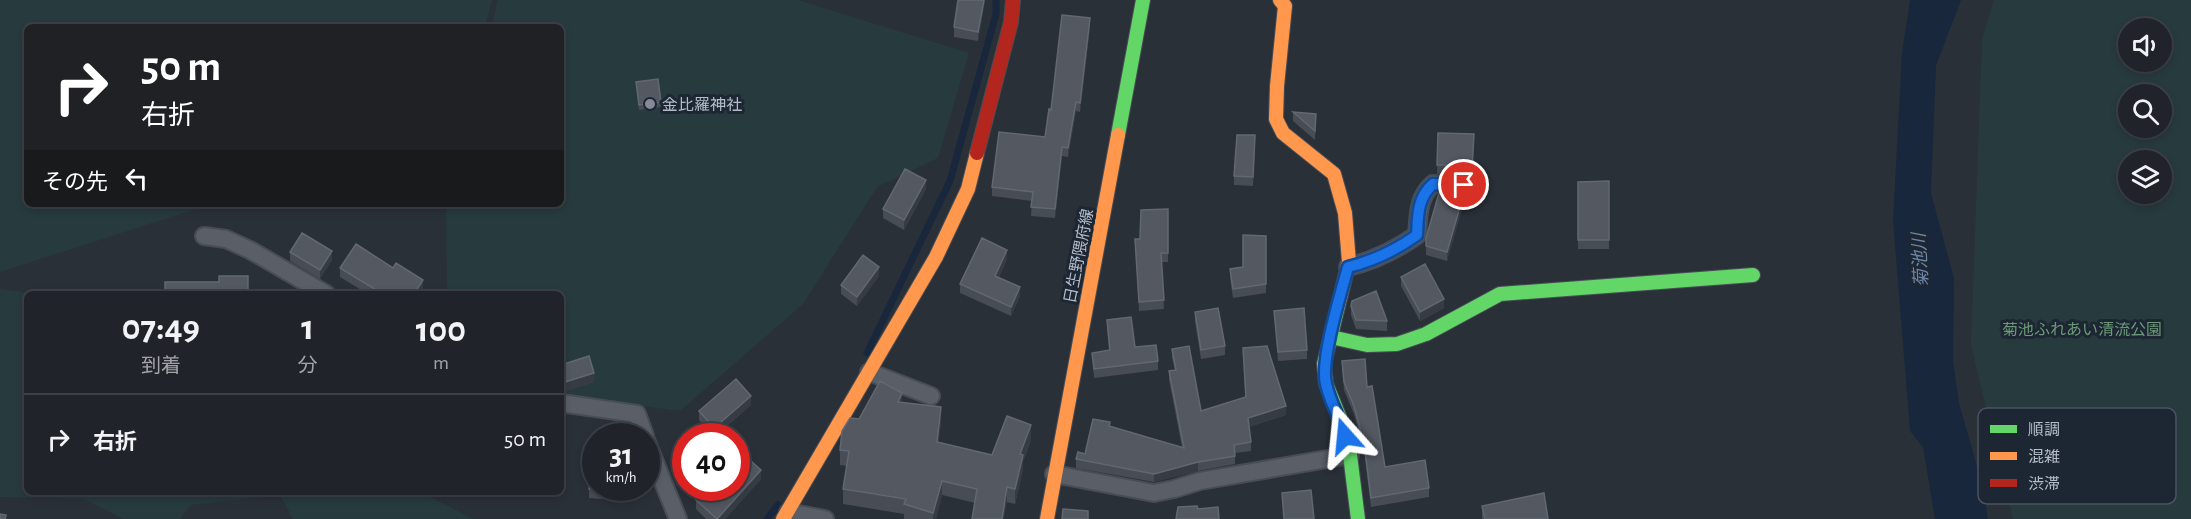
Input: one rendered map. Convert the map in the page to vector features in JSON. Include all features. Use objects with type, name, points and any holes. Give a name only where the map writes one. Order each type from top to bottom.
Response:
[{"type":"street","points":[[825,519],[786,516],[936,257],[968,189],[1011,22],[1013,0]]},
{"type":"street","name":"日生野隈府線","points":[[1047,519],[1143,0]]},
{"type":"street","points":[[1280,0],[1285,6],[1276,86],[1276,119],[1283,132],[1334,174],[1345,213],[1348,267],[1324,364],[1326,384],[1340,417],[1350,455],[1358,519]]},
{"type":"street","points":[[1348,267],[1362,264],[1398,248],[1417,235],[1419,204],[1426,190],[1433,184],[1464,185]]},
{"type":"street","points":[[204,236],[226,239],[250,250],[321,291]]},
{"type":"street","points":[[1331,337],[1351,343],[1390,346],[1403,344],[1456,318],[1488,298],[1500,294],[1753,275]]},
{"type":"street","points":[[869,372],[931,396]]},
{"type":"street","points":[[564,403],[638,414],[641,423]]},
{"type":"street","points":[[1054,474],[1154,493],[1200,481],[1350,455]]},
{"type":"street","points":[[660,473],[678,519]]},
{"type":"green space","points":[[0,0],[492,0],[486,24],[24,24],[24,207],[226,207],[193,210],[0,272]]},
{"type":"green space","points":[[498,0],[798,0],[969,53],[938,158],[877,187],[803,304],[680,411],[564,396],[564,291],[447,291],[446,207],[564,207],[564,24],[492,24]]},
{"type":"green space","name":"菊池ふれあい清流公園","points":[[1994,0],[2191,0],[2191,519],[2013,519],[2009,504],[2176,504],[2176,408],[1986,408],[1971,345],[1982,40]]},
{"type":"green space","points":[[0,289],[24,292],[24,495],[280,495],[191,505],[180,519],[123,519],[84,499],[0,497]]},
{"type":"green space","points":[[280,495],[427,495],[473,519],[293,519]]},
{"type":"water","name":"菊池川","points":[[1910,0],[1961,0],[1936,66],[1931,193],[1954,278],[1953,361],[1959,403],[1978,470],[1978,504],[1986,504],[1988,519],[1935,519],[1923,447],[1910,431],[1893,220],[1902,52]]},
{"type":"building","points":[[958,0],[984,0],[978,32],[954,27]]},
{"type":"building","points":[[1062,15],[1090,18],[1080,103],[1076,102],[1068,148],[1062,147],[1055,209],[1031,207],[1033,192],[992,187],[999,132],[1045,137],[1049,109],[1051,110]]},
{"type":"building","points":[[658,79],[661,102],[639,105],[636,82]]},
{"type":"building","points":[[1293,112],[1316,114],[1315,131]]},
{"type":"building","points":[[1438,133],[1474,134],[1472,170],[1464,165],[1437,165]]},
{"type":"building","points":[[1237,135],[1255,135],[1253,177],[1234,176]]},
{"type":"building","points":[[905,169],[926,180],[904,220],[883,209]]},
{"type":"building","points":[[1609,181],[1609,240],[1578,240],[1578,182]]},
{"type":"building","points":[[1441,186],[1466,186],[1447,252],[1426,246],[1426,238]]},
{"type":"building","points":[[1168,209],[1168,253],[1161,253],[1164,300],[1139,302],[1135,239],[1140,239],[1141,210]]},
{"type":"building","points":[[302,233],[332,251],[320,270],[290,252]]},
{"type":"building","points":[[1243,235],[1266,236],[1266,284],[1233,289],[1230,269],[1243,267]]},
{"type":"building","points":[[982,238],[1007,250],[995,276],[1020,287],[1011,307],[960,284]]},
{"type":"building","points":[[356,244],[393,268],[396,263],[423,280],[416,291],[378,291],[340,268]]},
{"type":"building","points":[[863,255],[879,267],[857,297],[841,285]]},
{"type":"building","points":[[1425,264],[1444,299],[1420,312],[1401,277]]},
{"type":"building","points":[[219,276],[248,276],[248,291],[165,291],[165,282],[219,282]]},
{"type":"building","points":[[1376,291],[1387,321],[1356,320],[1351,306],[1352,301]]},
{"type":"building","points":[[1218,308],[1225,346],[1201,350],[1195,312]]},
{"type":"building","points":[[1304,308],[1307,350],[1278,352],[1274,311]]},
{"type":"building","points":[[1131,317],[1135,347],[1156,345],[1158,361],[1094,369],[1092,353],[1110,350],[1107,320]]},
{"type":"building","points":[[1189,346],[1201,411],[1246,397],[1243,348],[1267,346],[1286,406],[1248,418],[1251,442],[1234,445],[1235,456],[1198,462],[1154,474],[1076,459],[1078,452],[1085,454],[1093,419],[1110,422],[1109,426],[1184,448],[1169,371],[1176,370],[1172,349]]},
{"type":"building","points":[[589,356],[594,373],[565,382],[564,364]]},
{"type":"building","points":[[1365,359],[1367,387],[1372,386],[1385,467],[1425,460],[1429,488],[1371,498],[1364,443],[1354,406],[1344,382],[1342,361]]},
{"type":"building","points":[[736,379],[751,396],[720,423],[710,423],[699,411]]},
{"type":"building","points":[[880,381],[902,393],[898,402],[941,407],[937,442],[992,455],[1007,416],[1031,425],[1020,454],[1023,455],[1015,489],[1007,487],[1002,519],[972,519],[977,489],[942,481],[933,513],[904,504],[906,499],[843,489],[849,451],[840,450],[842,431],[850,418],[859,419]]},
{"type":"building","points":[[750,460],[761,470],[750,482]]},
{"type":"building","points":[[1311,490],[1314,519],[1284,519],[1282,493]]},
{"type":"building","points":[[1544,493],[1548,519],[1485,519],[1482,506]]},
{"type":"building","points":[[697,501],[733,501],[717,519]]},
{"type":"building","points":[[1197,506],[1198,509],[1218,507],[1219,519],[1176,519],[1178,507]]},
{"type":"building","points":[[1063,509],[1088,511],[1088,519],[1062,519]]},
{"type":"building","points":[[0,514],[6,515],[5,519],[0,519]]},
{"type":"waterway","points":[[867,353],[950,181],[996,14],[996,0]]},
{"type":"waterway","points":[[767,519],[778,505]]},
{"type":"traffic: fast","points":[[1118,135],[1143,0]]},
{"type":"traffic: fast","points":[[1331,337],[1367,345],[1397,344],[1426,334],[1500,294],[1753,275]]},
{"type":"traffic: fast","points":[[1338,306],[1324,364],[1326,384],[1340,418],[1350,455],[1358,519]]},
{"type":"traffic: slow","points":[[1280,0],[1285,6],[1276,119],[1283,133],[1334,174],[1345,213],[1349,262],[1338,306]]},
{"type":"traffic: slow","points":[[1047,519],[1118,135]]},
{"type":"traffic: slow","points":[[783,519],[936,257],[968,189],[977,153]]},
{"type":"traffic: jam","points":[[977,153],[1011,22],[1013,0]]},
{"type":"place","name":"金比羅神社","points":[[650,104]]},
{"type":"route","points":[[1345,436],[1340,417],[1326,384],[1324,364],[1348,267],[1362,264],[1398,248],[1417,235],[1419,204],[1426,190],[1433,184],[1464,185]]}]
